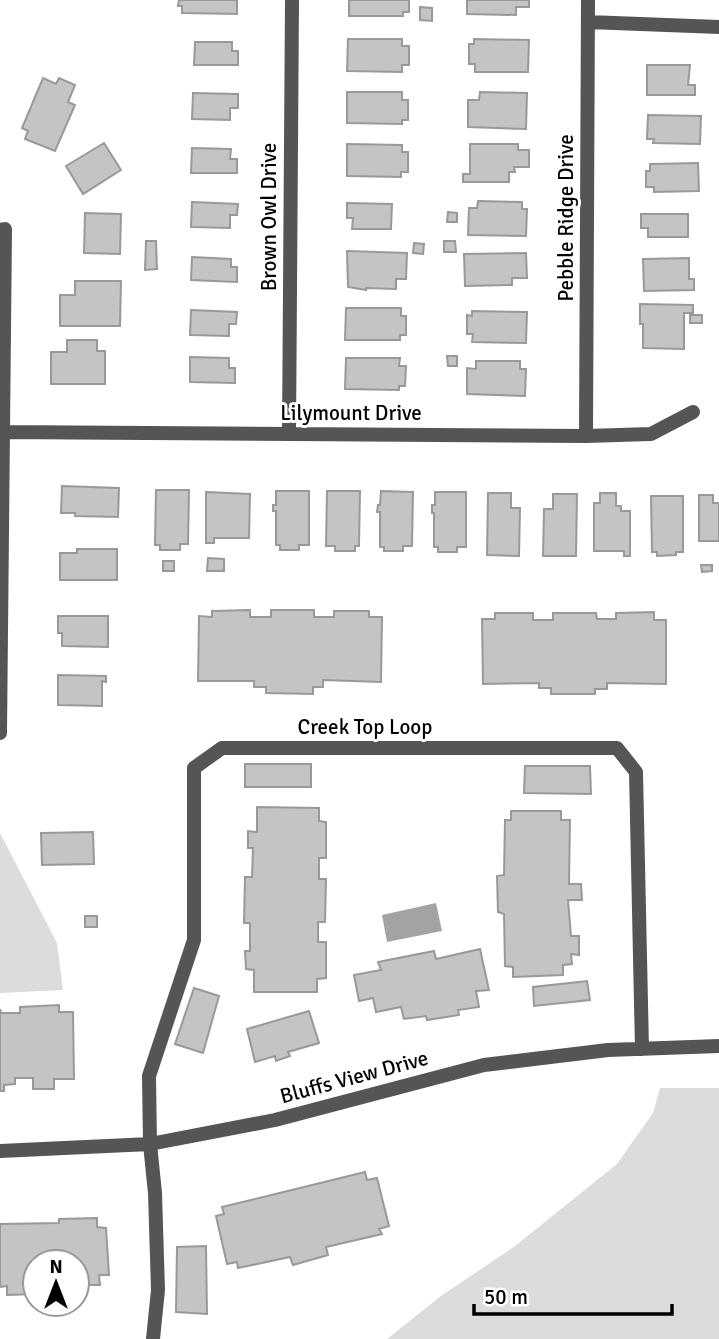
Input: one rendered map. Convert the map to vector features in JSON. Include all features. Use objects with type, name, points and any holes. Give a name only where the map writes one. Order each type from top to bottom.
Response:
[{"type":"street","name":"Brown Owl Drive","points":[[289,434],[292,0]]},
{"type":"street","name":"Pebble Ridge Drive","points":[[586,436],[589,0]]},
{"type":"street","points":[[588,22],[719,27]]},
{"type":"street","points":[[1,733],[2,229]]},
{"type":"street","name":"Lilymount Drive","points":[[2,432],[586,436],[651,434],[693,412]]},
{"type":"street","name":"Creek Top Loop","points":[[150,1144],[149,1076],[194,940],[194,768],[222,748],[617,748],[636,772],[642,1049]]},
{"type":"street","name":"Bluffs View Drive","points":[[0,1151],[150,1144],[275,1120],[484,1065],[608,1050],[719,1046]]},
{"type":"street","points":[[150,1144],[155,1193],[158,1290],[153,1339]]},
{"type":"shaded area","points":[[0,833],[57,943],[63,990],[0,993]]},
{"type":"shaded area","points":[[436,903],[442,931],[387,942],[382,915]]},
{"type":"shaded area","points":[[660,1088],[719,1088],[719,1339],[387,1339],[441,1296],[515,1246],[617,1164],[653,1113]]},
{"type":"building","points":[[179,0],[237,0],[237,14],[182,13],[182,6],[178,6]]},
{"type":"building","points":[[349,0],[409,0],[409,12],[403,12],[403,16],[349,16]]},
{"type":"building","points":[[467,0],[529,0],[529,7],[516,7],[516,15],[467,14]]},
{"type":"building","points":[[420,7],[432,8],[432,21],[420,20]]},
{"type":"building","points":[[348,39],[402,39],[402,46],[409,46],[409,65],[402,65],[402,72],[347,71]]},
{"type":"building","points":[[474,39],[529,40],[528,72],[475,72],[475,64],[469,64],[469,44],[474,44]]},
{"type":"building","points":[[195,42],[232,42],[232,51],[238,51],[238,65],[194,65]]},
{"type":"building","points":[[647,65],[690,65],[688,85],[695,85],[695,95],[647,95]]},
{"type":"building","points":[[43,78],[56,84],[59,78],[75,85],[68,102],[75,105],[55,151],[25,139],[28,131],[22,128]]},
{"type":"building","points":[[347,92],[402,92],[402,100],[408,100],[408,120],[402,120],[402,124],[347,123]]},
{"type":"building","points":[[480,92],[527,93],[526,129],[468,127],[468,100],[479,100]]},
{"type":"building","points":[[193,93],[238,94],[238,108],[230,108],[230,120],[192,119]]},
{"type":"building","points":[[648,115],[701,116],[700,144],[653,143],[654,139],[647,139]]},
{"type":"building","points":[[104,143],[121,170],[83,194],[66,166]]},
{"type":"building","points":[[347,144],[402,145],[402,152],[408,152],[408,172],[401,172],[401,177],[347,176]]},
{"type":"building","points":[[470,144],[518,144],[518,150],[529,150],[529,167],[514,167],[515,172],[509,172],[509,182],[463,182],[463,174],[470,174]]},
{"type":"building","points":[[192,148],[231,149],[230,159],[237,159],[237,173],[191,173]]},
{"type":"building","points":[[698,163],[699,191],[654,192],[654,187],[646,187],[646,171],[650,171],[650,164]]},
{"type":"building","points":[[478,201],[522,202],[522,209],[527,209],[526,236],[468,235],[469,208],[477,208]]},
{"type":"building","points":[[192,202],[238,204],[237,215],[230,215],[230,228],[191,227]]},
{"type":"building","points":[[347,203],[392,204],[391,229],[352,229],[353,218],[347,218]]},
{"type":"building","points":[[448,212],[457,213],[457,222],[447,222]]},
{"type":"building","points":[[85,213],[121,214],[120,254],[84,253]]},
{"type":"building","points":[[641,214],[688,214],[688,237],[648,237],[648,228],[641,228]]},
{"type":"building","points":[[146,241],[156,241],[157,269],[145,270]]},
{"type":"building","points":[[444,241],[455,241],[456,252],[444,252]]},
{"type":"building","points":[[414,243],[424,244],[423,254],[413,253]]},
{"type":"building","points":[[347,251],[407,253],[406,279],[396,279],[396,289],[366,290],[348,287]]},
{"type":"building","points":[[526,253],[527,278],[512,278],[512,285],[465,286],[464,254]]},
{"type":"building","points":[[192,257],[231,259],[231,267],[237,267],[237,282],[191,280]]},
{"type":"building","points":[[689,258],[689,279],[694,279],[694,290],[644,291],[643,259]]},
{"type":"building","points":[[75,281],[121,281],[120,326],[60,326],[60,295],[75,295]]},
{"type":"building","points":[[640,304],[693,305],[693,313],[684,313],[684,349],[643,348]]},
{"type":"building","points":[[346,308],[401,308],[401,316],[406,316],[406,335],[400,335],[400,340],[345,340]]},
{"type":"building","points":[[191,310],[237,312],[236,324],[229,324],[229,336],[190,335]]},
{"type":"building","points":[[472,311],[527,312],[526,343],[472,342],[473,334],[467,334],[467,315],[472,316]]},
{"type":"building","points":[[690,315],[702,315],[702,323],[690,323]]},
{"type":"building","points":[[67,340],[97,340],[97,351],[105,351],[105,384],[51,384],[51,352],[67,352]]},
{"type":"building","points":[[447,356],[457,356],[457,366],[448,366]]},
{"type":"building","points":[[190,357],[229,358],[229,368],[235,368],[235,383],[190,382]]},
{"type":"building","points":[[346,358],[400,358],[399,366],[406,366],[405,386],[399,386],[399,390],[345,389]]},
{"type":"building","points":[[476,361],[520,361],[520,369],[526,369],[525,396],[467,394],[467,368],[476,369]]},
{"type":"building","points":[[62,486],[119,488],[118,517],[61,513]]},
{"type":"building","points":[[156,490],[189,490],[188,544],[180,544],[180,550],[160,550],[160,545],[155,545]]},
{"type":"building","points":[[276,491],[309,491],[309,545],[299,545],[299,550],[280,550],[280,545],[276,545],[276,511],[273,511],[273,505],[276,505]]},
{"type":"building","points":[[327,491],[360,491],[359,546],[355,546],[355,551],[335,551],[335,546],[326,546]]},
{"type":"building","points":[[381,491],[413,492],[412,546],[403,546],[403,551],[384,551],[384,547],[380,547],[380,512],[377,512]]},
{"type":"building","points":[[206,492],[250,494],[249,538],[214,538],[214,543],[206,543]]},
{"type":"building","points":[[435,492],[466,492],[466,547],[457,547],[457,552],[438,552],[438,547],[434,547],[432,505],[435,505]]},
{"type":"building","points":[[488,493],[511,493],[511,508],[520,508],[519,556],[487,555]]},
{"type":"building","points":[[600,493],[616,493],[616,506],[621,506],[621,511],[630,511],[630,556],[624,556],[624,551],[594,551],[594,503],[600,503]]},
{"type":"building","points":[[553,494],[577,494],[576,556],[543,556],[544,509],[553,509]]},
{"type":"building","points":[[699,495],[713,495],[713,503],[719,503],[719,541],[699,541]]},
{"type":"building","points":[[651,496],[683,496],[683,552],[657,556],[657,552],[652,552]]},
{"type":"building","points":[[77,549],[117,549],[117,580],[60,580],[60,553],[77,553]]},
{"type":"building","points":[[208,558],[224,559],[224,571],[207,571]]},
{"type":"building","points":[[163,561],[174,561],[174,571],[163,571]]},
{"type":"building","points":[[701,565],[712,565],[712,571],[702,572]]},
{"type":"building","points":[[250,610],[250,617],[271,617],[271,610],[314,610],[314,617],[334,617],[334,611],[369,611],[369,617],[382,617],[381,682],[323,680],[323,687],[313,687],[313,694],[266,693],[266,687],[254,687],[254,681],[198,681],[199,616],[212,617],[212,611]]},
{"type":"building","points":[[654,612],[654,620],[666,620],[666,684],[607,683],[607,689],[595,689],[595,694],[551,694],[551,688],[539,688],[539,683],[483,684],[482,619],[495,619],[495,613],[533,613],[533,620],[553,620],[553,613],[596,613],[597,619],[616,619],[616,613]]},
{"type":"building","points":[[58,616],[108,616],[108,647],[62,646],[62,633],[58,633]]},
{"type":"building","points":[[58,675],[106,676],[106,682],[102,681],[102,706],[58,705]]},
{"type":"building","points":[[245,764],[311,764],[311,787],[245,787]]},
{"type":"building","points":[[525,766],[590,766],[591,794],[524,793]]},
{"type":"building","points":[[257,807],[319,808],[319,821],[326,822],[326,858],[319,858],[319,879],[326,879],[325,922],[318,922],[318,942],[326,942],[326,978],[317,979],[317,992],[254,992],[254,970],[246,969],[245,951],[250,951],[250,923],[244,923],[245,877],[252,877],[253,848],[248,848],[248,831],[257,832]]},
{"type":"building","points":[[511,811],[561,811],[561,820],[570,820],[569,884],[581,884],[582,900],[568,900],[571,936],[579,936],[579,955],[571,954],[572,964],[563,965],[563,975],[513,977],[513,967],[505,966],[504,914],[498,912],[497,876],[504,875],[505,820],[511,820]]},
{"type":"building","points":[[93,832],[94,864],[42,865],[41,833]]},
{"type":"building","points":[[85,916],[97,916],[97,927],[85,927]]},
{"type":"building","points":[[480,949],[489,990],[476,991],[479,1007],[458,1010],[459,1015],[427,1020],[426,1016],[404,1019],[401,1007],[376,1012],[373,998],[359,1001],[354,975],[381,970],[378,962],[434,951],[436,959]]},
{"type":"building","points":[[587,981],[590,1000],[534,1006],[533,987]]},
{"type":"building","points":[[194,988],[219,996],[203,1053],[175,1044]]},
{"type":"building","points":[[59,1005],[59,1012],[73,1012],[74,1079],[54,1079],[54,1089],[33,1089],[33,1078],[15,1078],[15,1084],[4,1085],[4,1091],[0,1091],[0,1009],[1,1013],[20,1013],[20,1007]]},
{"type":"building","points":[[309,1011],[319,1043],[288,1052],[290,1056],[276,1061],[275,1056],[255,1062],[247,1029]]},
{"type":"building","points":[[365,1172],[367,1180],[377,1178],[389,1226],[379,1229],[382,1234],[326,1247],[328,1255],[293,1265],[290,1257],[238,1268],[237,1262],[227,1264],[216,1216],[224,1214],[222,1207]]},
{"type":"building","points":[[97,1218],[97,1227],[106,1228],[109,1275],[99,1275],[100,1285],[91,1285],[91,1248],[21,1248],[21,1294],[7,1295],[7,1286],[0,1287],[0,1224],[59,1223],[59,1219]]},
{"type":"building","points":[[206,1246],[207,1314],[176,1312],[177,1247]]}]
